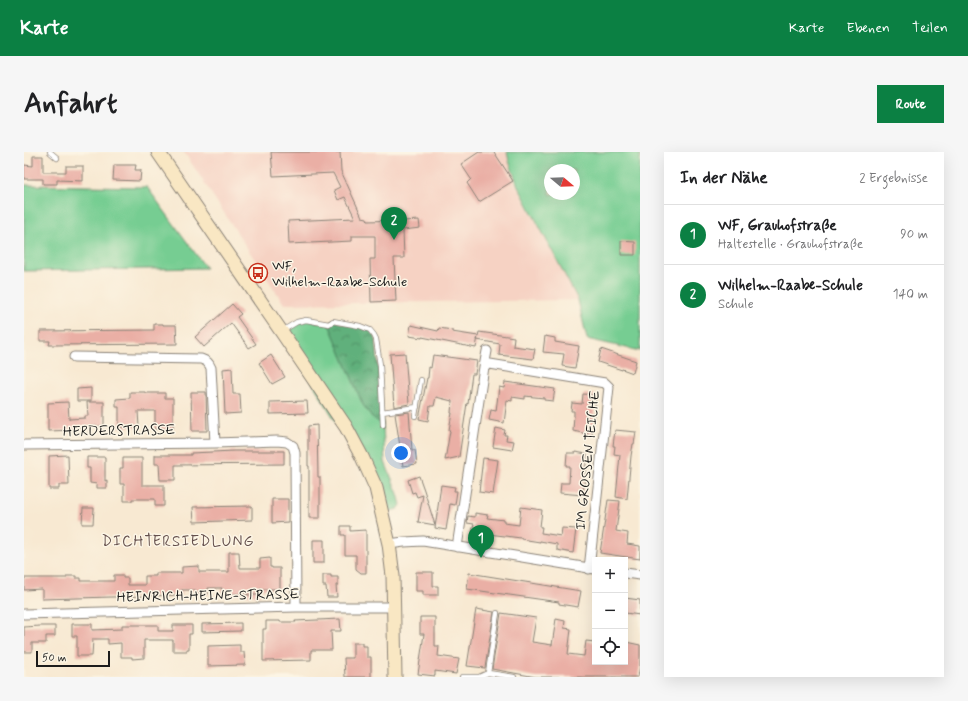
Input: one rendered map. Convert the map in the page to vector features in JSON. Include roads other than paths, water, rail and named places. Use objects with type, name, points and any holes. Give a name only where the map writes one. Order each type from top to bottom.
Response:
[{"type":"main road","points":[[158,152],[346,427],[376,488],[389,544],[393,576],[395,677]]},
{"type":"street","points":[[457,547],[486,351]]},
{"type":"street","points":[[74,357],[202,359],[206,361],[209,363],[211,368],[215,443]]},
{"type":"street","name":"IM GROSSEN TEICHE","points":[[484,367],[490,364],[605,383],[609,387],[593,557]]},
{"type":"street","name":"HERDERSTRASSE","points":[[24,445],[287,442],[293,446],[295,453],[296,607]]},
{"type":"street","points":[[389,544],[423,541],[592,569]]},
{"type":"street","points":[[628,573],[640,575]]},
{"type":"street","name":"HEINRICH-HEINE-STRASSE","points":[[24,614],[296,607],[393,607]]},
{"type":"lane","points":[[50,152],[57,158]]},
{"type":"lane","points":[[281,331],[297,322],[306,320],[329,324],[333,321],[360,326],[370,330],[376,339],[380,365],[383,426]]},
{"type":"lane","points":[[415,416],[421,380]]},
{"type":"lane","points":[[382,412],[417,407]]},
{"type":"lane","points":[[488,673],[497,613]]},
{"type":"lane","points":[[462,677],[479,677],[488,673],[514,677]]},
{"type":"place","name":"Wilhelm-Raabe-Schule","points":[[394,240]]},
{"type":"place","name":"WF, Wilhelm-Raabe-Schule","points":[[258,273]]},
{"type":"place","name":"WF, Grauhofstraße","points":[[481,558]]},
{"type":"district","name":"DICHTERSIEDLUNG","points":[[178,541]]}]
